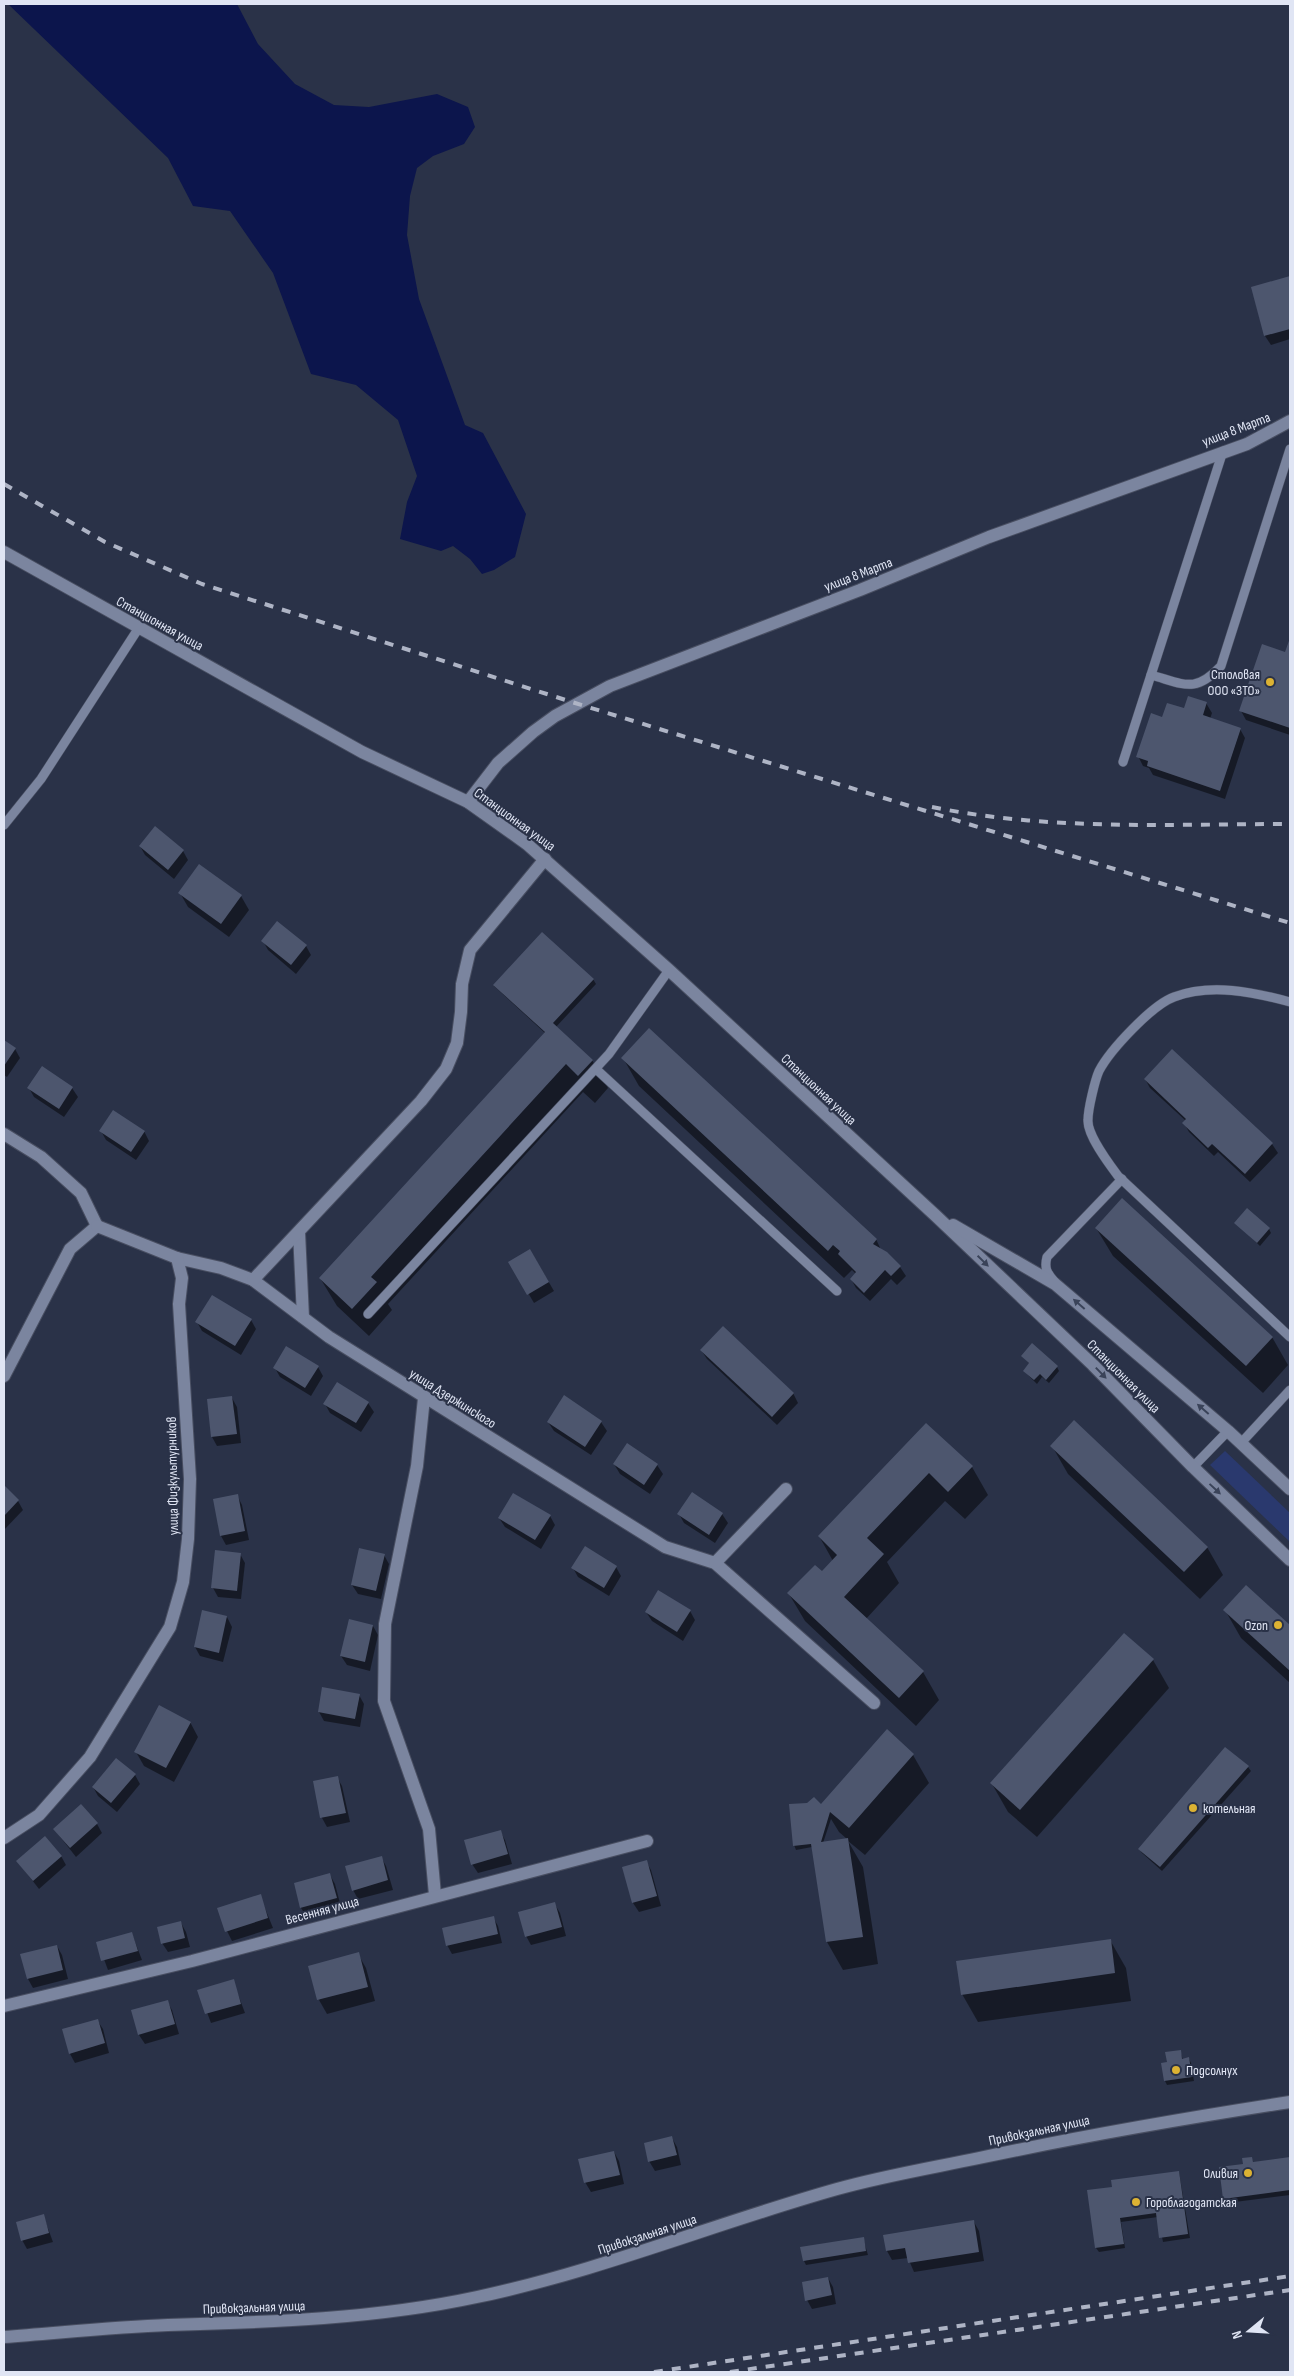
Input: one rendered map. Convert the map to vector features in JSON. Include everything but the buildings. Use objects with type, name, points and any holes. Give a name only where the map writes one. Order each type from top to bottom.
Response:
[{"type":"street","name":"улица 8 Марта","points":[[468,802],[498,763],[533,732],[561,712],[610,686],[860,590],[989,537],[1264,437],[1290,421]]},
{"type":"street","name":"Станционная улица","points":[[4,552],[138,629],[362,752],[468,802],[545,859],[669,970],[935,1215],[1093,1365],[1193,1468],[1290,1560]]},
{"type":"street","points":[[253,1280],[421,1101],[446,1069],[456,1043],[462,1012],[462,984],[470,950],[545,859]]},
{"type":"street","points":[[4,1134],[41,1157],[81,1192],[97,1226],[142,1246],[177,1258]]},
{"type":"street","name":"Станционная улица","points":[[935,1215],[1056,1284],[1228,1431],[1290,1489]]},
{"type":"street","points":[[4,1376],[70,1249],[97,1226]]},
{"type":"street","points":[[299,1232],[303,1317]]},
{"type":"street","name":"улица Дзержинского","points":[[177,1258],[221,1268],[253,1280],[330,1337],[424,1398],[665,1547],[715,1563]]},
{"type":"street","name":"улица Физкультурников","points":[[4,1838],[39,1814],[90,1757],[170,1626],[183,1582],[188,1539],[190,1479],[179,1304],[182,1278],[177,1258]]},
{"type":"street","points":[[182,1278],[205,1264]]},
{"type":"street","points":[[424,1398],[417,1466],[385,1624],[384,1701],[430,1829],[435,1895]]},
{"type":"street","points":[[786,1490],[715,1563],[874,1703]]},
{"type":"street","name":"Весенняя улица","points":[[4,2006],[192,1961],[435,1895],[647,1841]]},
{"type":"street","name":"Привокзальная улица","points":[[4,2337],[165,2326],[252,2324],[314,2320],[430,2306],[476,2298],[583,2271],[750,2216],[877,2179],[1143,2125],[1290,2102]]},
{"type":"lane","points":[[1151,676],[1195,685],[1205,681],[1221,666],[1290,449]]},
{"type":"lane","points":[[1123,762],[1223,451]]},
{"type":"lane","points":[[4,825],[41,779],[138,629]]},
{"type":"lane","points":[[368,1314],[610,1054],[669,970]]},
{"type":"lane","points":[[1290,1002],[1256,993],[1203,989],[1172,997],[1140,1020],[1099,1072],[1087,1121],[1103,1157],[1122,1179],[1290,1337]]},
{"type":"lane","points":[[596,1069],[838,1291]]},
{"type":"lane","points":[[1056,1284],[1046,1272],[1045,1264],[1048,1257],[1122,1179]]},
{"type":"lane","points":[[1241,1443],[1290,1390]]},
{"type":"lane","points":[[1193,1468],[1228,1431]]},
{"type":"shaded area","points":[[8,4],[237,4],[258,44],[295,84],[334,105],[369,107],[437,94],[468,107],[475,127],[464,144],[433,156],[417,168],[410,196],[407,235],[419,299],[465,425],[483,433],[526,514],[515,557],[494,570],[482,574],[470,559],[453,546],[441,551],[400,539],[407,502],[417,476],[398,420],[356,385],[311,374],[273,273],[230,211],[193,206],[168,158]]},
{"type":"shaded area","points":[[1225,1451],[1290,1513],[1290,1542],[1210,1465]]},
{"type":"railway","points":[[4,484],[105,542],[202,584],[575,703],[1290,923]]},
{"type":"railway","points":[[932,807],[976,815],[1066,823],[1156,825],[1290,824]]},
{"type":"railway","points":[[654,2372],[1290,2276]]},
{"type":"railway","points":[[730,2372],[1290,2290]]},
{"type":"place","name":"Столовая ООО «ЗТО»","points":[[1270,682]]},
{"type":"place","name":"Ozon","points":[[1278,1625]]},
{"type":"place","name":"котельная","points":[[1193,1808]]},
{"type":"place","name":"Подсолнух","points":[[1176,2070]]},
{"type":"place","name":"Оливия","points":[[1248,2173]]},
{"type":"place","name":"Гороблагодатская","points":[[1136,2202]]}]
